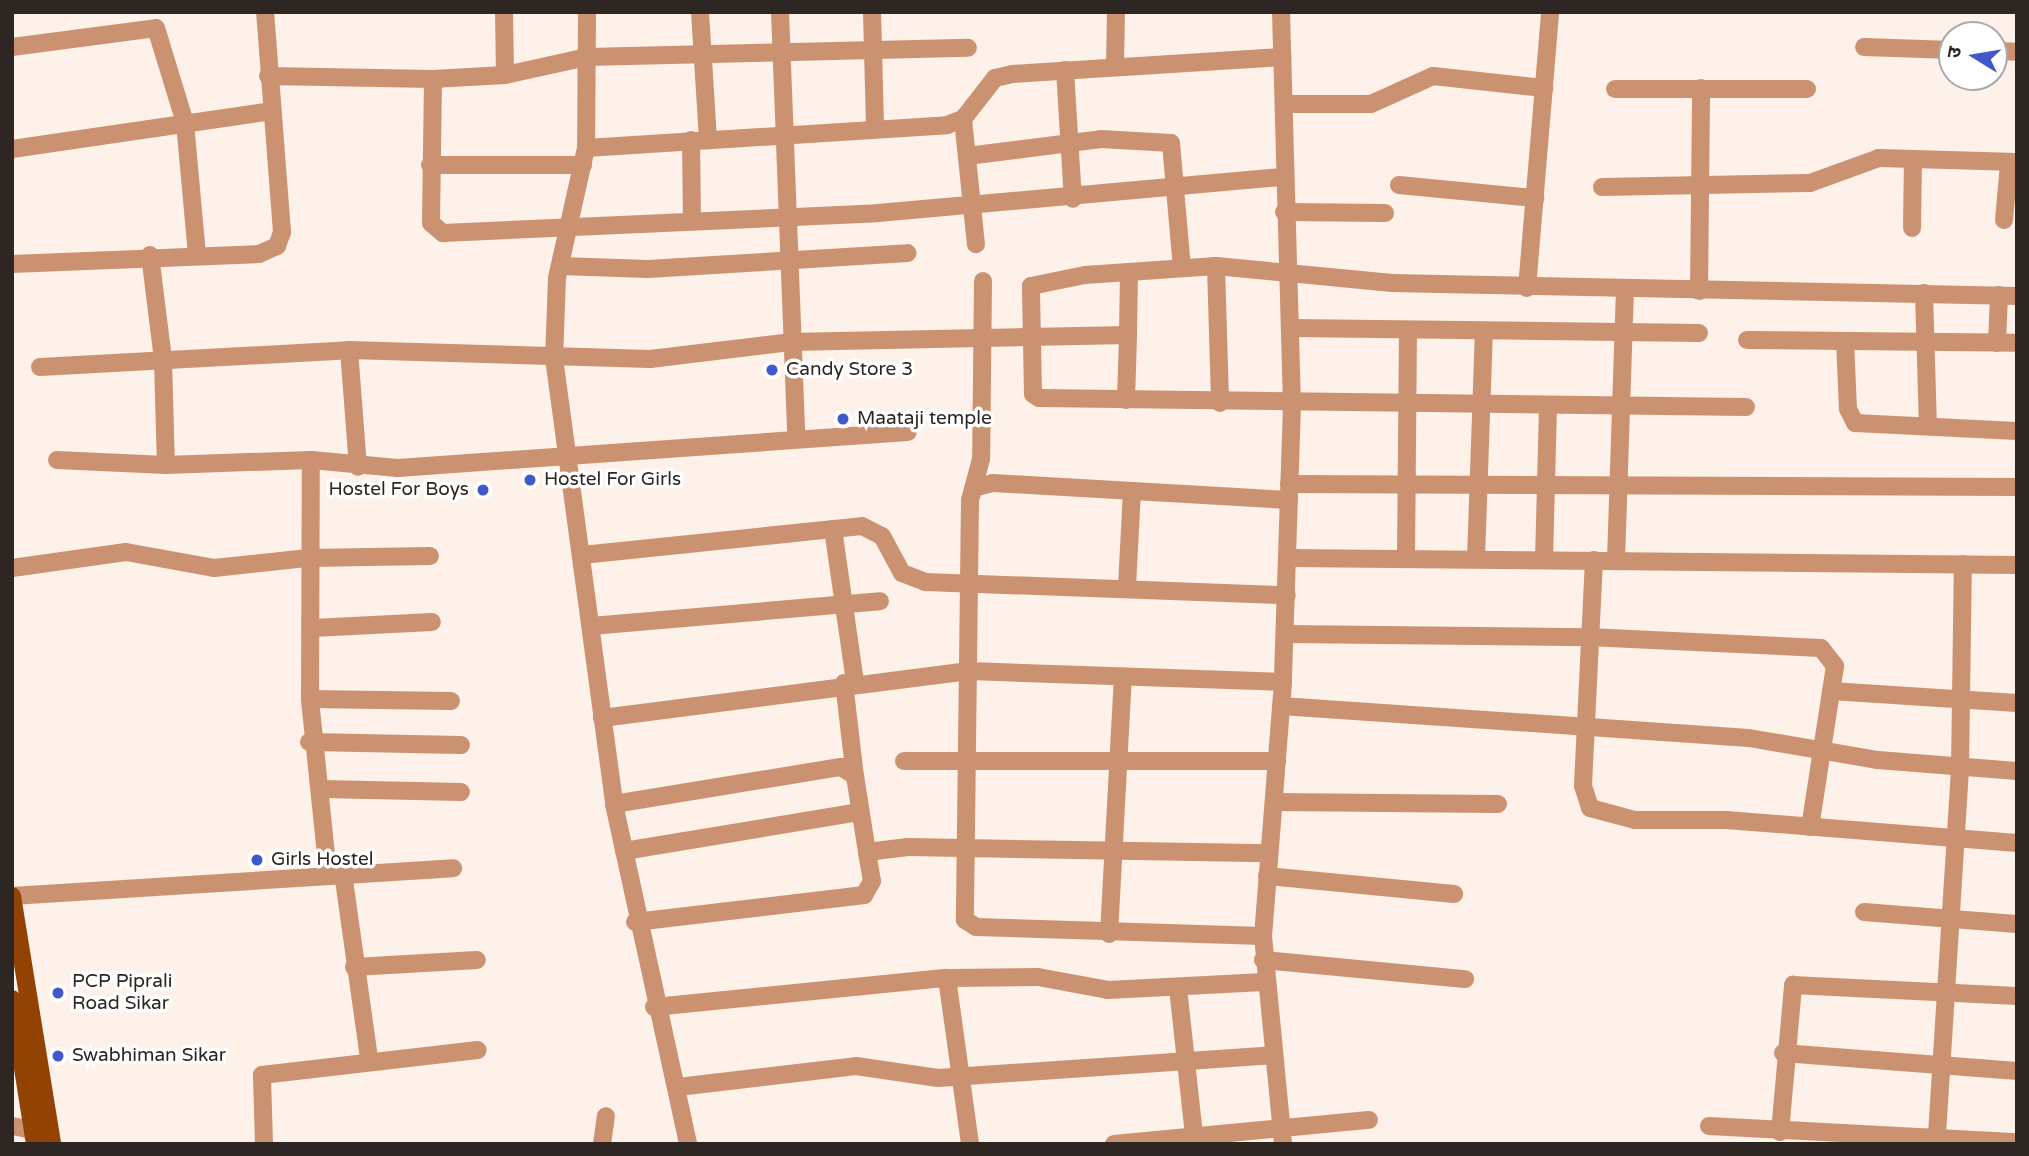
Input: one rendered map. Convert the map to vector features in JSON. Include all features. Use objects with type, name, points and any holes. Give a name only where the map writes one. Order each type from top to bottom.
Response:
[{"type":"main road","points":[[12,896],[52,1144]]},
{"type":"main road","points":[[12,999],[34,1137]]},
{"type":"street","points":[[12,264],[150,255],[259,254],[276,246],[282,232],[265,12]]},
{"type":"street","points":[[504,12],[505,75]]},
{"type":"street","points":[[587,12],[585,156],[561,266],[554,358],[570,457],[614,804],[635,922],[654,1007],[678,1087],[688,1144]]},
{"type":"street","points":[[692,220],[700,140],[703,53],[700,12]]},
{"type":"street","points":[[780,12],[780,134],[796,436]]},
{"type":"street","points":[[872,12],[874,126]]},
{"type":"street","points":[[1115,67],[1116,12]]},
{"type":"street","points":[[1281,12],[1284,212],[1291,328],[1292,405],[1283,681],[1263,936],[1264,982],[1283,1138]]},
{"type":"street","points":[[1527,288],[1550,12]]},
{"type":"street","points":[[12,47],[156,28],[185,123],[197,255]]},
{"type":"street","points":[[1864,47],[1938,50]]},
{"type":"street","points":[[268,76],[433,79],[505,75],[587,57],[968,48]]},
{"type":"street","points":[[430,166],[585,156],[700,140],[874,126],[947,125],[963,118],[995,78],[1115,67],[1282,57]]},
{"type":"street","points":[[1065,71],[1073,199]]},
{"type":"street","points":[[1284,104],[1371,104],[1433,76],[1544,88]]},
{"type":"street","points":[[433,79],[430,166],[433,229],[569,230],[784,214],[972,206],[1073,199],[1100,190],[1284,177]]},
{"type":"street","points":[[1699,291],[1704,186],[1701,88]]},
{"type":"street","points":[[1615,89],[1807,89]]},
{"type":"street","points":[[12,149],[271,111]]},
{"type":"street","points":[[963,118],[976,244]]},
{"type":"street","points":[[967,156],[1163,140],[1175,149],[1182,268]]},
{"type":"street","points":[[1602,187],[1810,183],[1864,159],[2013,163],[2004,220]]},
{"type":"street","points":[[1912,228],[1913,160]]},
{"type":"street","points":[[1399,185],[1535,198]]},
{"type":"street","points":[[1284,212],[1385,213]]},
{"type":"street","points":[[561,266],[648,270],[786,258],[908,253]]},
{"type":"street","points":[[150,255],[163,360],[166,465]]},
{"type":"street","points":[[1216,266],[1220,403]]},
{"type":"street","points":[[1746,407],[1292,405],[1032,394],[1031,286],[1129,272],[1216,266],[1288,276],[1527,288],[2008,295],[1997,343]]},
{"type":"street","points":[[1126,400],[1129,272]]},
{"type":"street","points":[[982,281],[983,339],[977,487],[970,500],[967,586],[969,671],[965,844],[968,924],[1109,934],[1263,936]]},
{"type":"street","points":[[1616,560],[1625,291]]},
{"type":"street","points":[[1924,293],[1922,341],[1928,426]]},
{"type":"street","points":[[1291,328],[1484,333],[1699,333]]},
{"type":"street","points":[[1406,558],[1408,331]]},
{"type":"street","points":[[1476,558],[1484,333]]},
{"type":"street","points":[[40,367],[349,350],[650,359],[790,342],[1128,335]]},
{"type":"street","points":[[1747,340],[2017,343]]},
{"type":"street","points":[[1845,341],[1850,419],[2017,431]]},
{"type":"street","points":[[349,350],[358,467]]},
{"type":"street","points":[[1544,559],[1548,407]]},
{"type":"street","points":[[57,460],[166,465],[311,460],[358,467],[785,445],[796,436],[908,432]]},
{"type":"street","points":[[311,460],[308,558],[313,628],[309,742],[322,789],[369,1059]]},
{"type":"street","points":[[977,487],[993,483],[1132,492],[1289,492],[1407,483],[1479,482],[2017,487]]},
{"type":"street","points":[[1127,586],[1132,492]]},
{"type":"street","points":[[582,555],[833,529],[874,529],[911,580],[967,586],[1127,586],[1287,595]]},
{"type":"street","points":[[635,922],[864,895],[872,881],[855,776],[850,682],[833,529]]},
{"type":"street","points":[[12,568],[126,552],[214,568],[308,558],[430,556]]},
{"type":"street","points":[[1288,558],[2017,565]]},
{"type":"street","points":[[1594,560],[1583,726],[1584,799],[1601,813],[1810,827],[1955,841],[2017,843]]},
{"type":"street","points":[[1937,1135],[1960,769],[1963,564]]},
{"type":"street","points":[[591,626],[880,601]]},
{"type":"street","points":[[313,628],[432,622]]},
{"type":"street","points":[[1285,634],[1588,637],[1821,648],[1835,658],[1810,827]]},
{"type":"street","points":[[602,718],[850,682],[969,671],[1283,681]]},
{"type":"street","points":[[1109,934],[1123,676]]},
{"type":"street","points":[[1831,691],[2017,703]]},
{"type":"street","points":[[310,699],[451,701]]},
{"type":"street","points":[[1281,706],[1583,726],[1821,748],[1960,769],[2017,771]]},
{"type":"street","points":[[309,742],[461,745]]},
{"type":"street","points":[[904,761],[966,758],[1277,761]]},
{"type":"street","points":[[614,804],[841,767],[855,776]]},
{"type":"street","points":[[322,789],[461,792]]},
{"type":"street","points":[[1274,802],[1498,804]]},
{"type":"street","points":[[624,851],[860,811]]},
{"type":"street","points":[[867,852],[965,844],[1268,853]]},
{"type":"street","points":[[12,896],[453,868]]},
{"type":"street","points":[[1268,876],[1454,894]]},
{"type":"street","points":[[1864,912],[2017,924]]},
{"type":"street","points":[[354,967],[477,960]]},
{"type":"street","points":[[1264,960],[1465,979]]},
{"type":"street","points":[[654,1007],[947,978],[1038,977],[1108,990],[1264,982]]},
{"type":"street","points":[[947,978],[970,1144]]},
{"type":"street","points":[[1780,1132],[1783,1053],[1793,985],[2017,996]]},
{"type":"street","points":[[1178,988],[1195,1141]]},
{"type":"street","points":[[264,1144],[262,1075],[369,1059],[478,1051]]},
{"type":"street","points":[[1783,1053],[2017,1071]]},
{"type":"street","points":[[678,1087],[856,1066],[961,1077],[1186,1064],[1273,1055]]},
{"type":"street","points":[[602,1144],[606,1116]]},
{"type":"street","points":[[1114,1144],[1283,1138],[1369,1120]]},
{"type":"street","points":[[12,1126],[34,1137]]},
{"type":"street","points":[[1709,1126],[1780,1132],[1937,1135],[2017,1142]]},
{"type":"place","name":"Candy Store 3","points":[[772,370]]},
{"type":"place","name":"Maataji temple","points":[[843,419]]},
{"type":"place","name":"Hostel For Girls","points":[[530,480]]},
{"type":"place","name":"Hostel For Boys","points":[[483,490]]},
{"type":"place","name":"Girls Hostel","points":[[257,860]]},
{"type":"place","name":"PCP Piprali Road Sikar","points":[[58,993]]},
{"type":"place","name":"Swabhiman Sikar","points":[[58,1056]]}]
